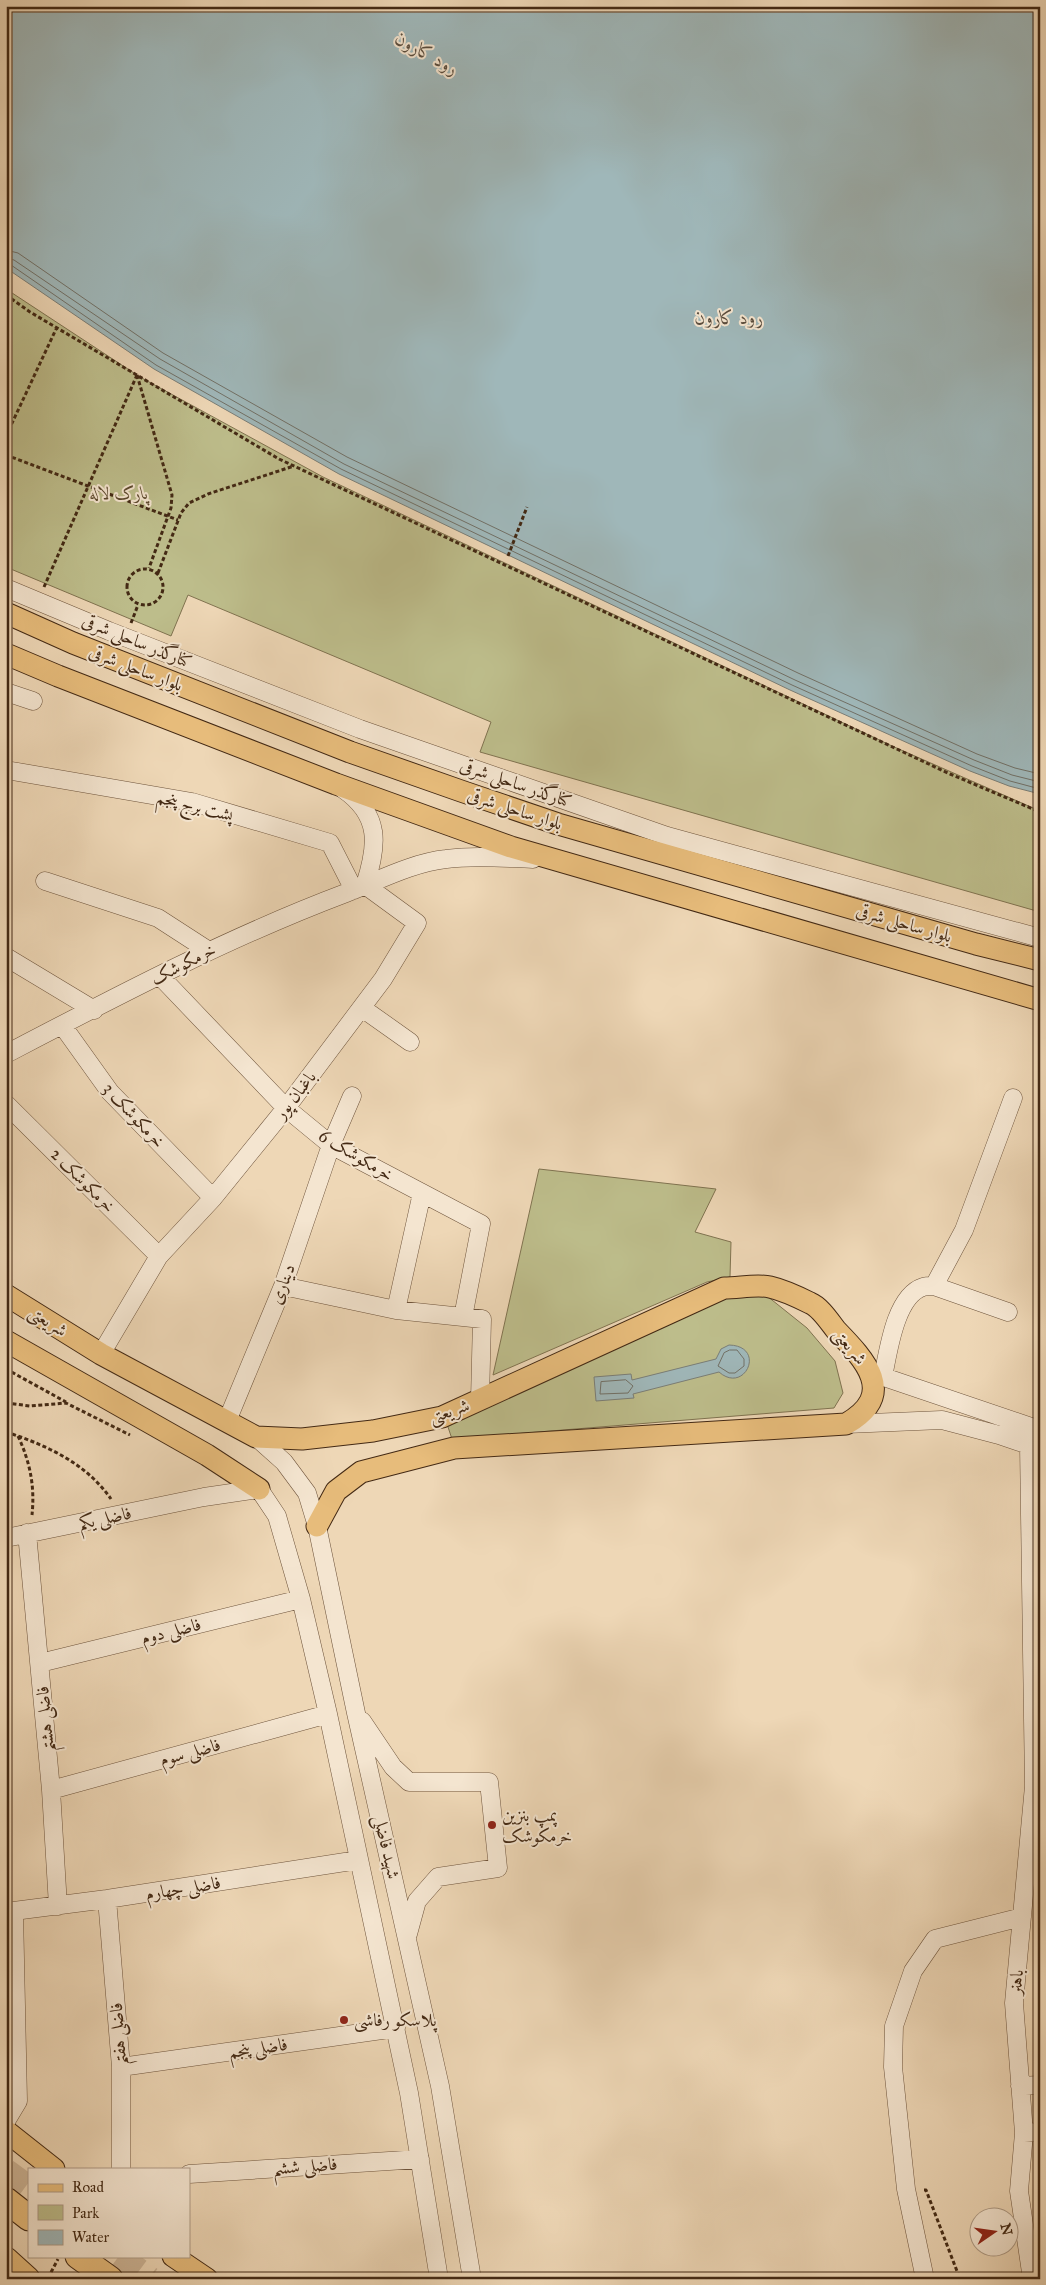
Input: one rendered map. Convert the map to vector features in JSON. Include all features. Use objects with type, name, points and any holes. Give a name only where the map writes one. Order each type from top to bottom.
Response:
[{"type":"highway","points":[[6,2200],[28,2217]]},
{"type":"highway","points":[[81,2258],[110,2279]]},
{"type":"highway","points":[[6,2261],[18,2279]]},
{"type":"highway","points":[[6,2261],[27,2279]]},
{"type":"main road","name":"بلوار ساحلی شرقی","points":[[6,613],[73,643],[350,752],[558,824],[976,944],[1040,960]]},
{"type":"main road","name":"بلوار ساحلی شرقی","points":[[6,654],[336,784],[549,860],[1040,1000]]},
{"type":"main road","name":"شریعتی","points":[[6,1295],[101,1354],[256,1437],[302,1439],[373,1431],[442,1417],[724,1288],[770,1287],[812,1304],[877,1375],[869,1404],[859,1416],[846,1424],[454,1448],[361,1472],[336,1491],[317,1526]]},
{"type":"main road","name":"شریعتی","points":[[6,1341],[207,1455],[259,1489]]},
{"type":"main road","points":[[6,2131],[53,2168]]},
{"type":"main road","points":[[176,2258],[208,2279]]},
{"type":"street","name":"کنارگذر ساحلی شرقی","points":[[6,588],[360,729],[667,836],[1040,938]]},
{"type":"street","points":[[6,692],[34,701]]},
{"type":"street","points":[[462,791],[472,767]]},
{"type":"street","name":"پشت برج پنجم","points":[[6,770],[192,802],[330,843],[360,888]]},
{"type":"street","points":[[336,784],[356,798],[370,819],[375,843],[360,888]]},
{"type":"street","name":"خرمکوشک","points":[[6,1054],[209,951],[287,915],[412,867],[445,859],[480,857],[549,860]]},
{"type":"street","points":[[45,882],[158,918],[209,951]]},
{"type":"street","name":"باغبان پور","points":[[101,1354],[159,1256],[213,1198],[286,1108],[383,980],[417,923],[360,888]]},
{"type":"street","points":[[6,957],[94,1010]]},
{"type":"street","name":"خرمکوشک 6","points":[[160,976],[286,1108],[331,1145],[480,1224],[463,1317]]},
{"type":"street","points":[[362,1008],[410,1042]]},
{"type":"street","name":"خرمکوشک 3","points":[[62,1025],[110,1092],[213,1198]]},
{"type":"street","name":"دیناری","points":[[227,1422],[283,1286],[331,1145],[352,1096]]},
{"type":"street","points":[[934,1286],[964,1230],[1013,1098]]},
{"type":"street","name":"خرمکوشک 2","points":[[6,1104],[159,1256]]},
{"type":"street","points":[[396,1310],[422,1193]]},
{"type":"street","points":[[283,1286],[396,1310],[482,1319],[480,1400]]},
{"type":"street","points":[[877,1375],[894,1326],[905,1303],[913,1293],[922,1287],[934,1286],[1008,1312]]},
{"type":"street","name":"شریعتی","points":[[877,1375],[1040,1430]]},
{"type":"street","name":"شریعتی","points":[[846,1424],[942,1420],[1034,1447]]},
{"type":"street","name":"شهید فاضلی","points":[[256,1437],[284,1462],[307,1493],[317,1526],[356,1713],[440,2086],[472,2279]]},
{"type":"street","name":"باهنر","points":[[1032,2279],[1019,2191],[1032,2132],[1020,2086],[1014,2003],[1037,1785],[1034,1447]]},
{"type":"street","points":[[204,1497],[215,1489],[220,1473],[207,1455]]},
{"type":"street","name":"شهید فاضلی","points":[[259,1489],[278,1516],[301,1599],[328,1714],[358,1860],[396,2028],[420,2159],[439,2279]]},
{"type":"street","name":"فاضلی یکم","points":[[6,1538],[204,1497],[259,1489]]},
{"type":"street","name":"فاضلی هشتم","points":[[27,1534],[51,1790],[58,1906]]},
{"type":"street","name":"فاضلی دوم","points":[[40,1663],[301,1599]]},
{"type":"street","points":[[356,1713],[393,1767],[409,1782],[490,1782],[498,1868],[438,1877],[417,1902],[407,1937]]},
{"type":"street","name":"فاضلی سوم","points":[[51,1790],[328,1714]]},
{"type":"street","name":"فاضلی چهارم","points":[[10,1912],[107,1900],[358,1860]]},
{"type":"street","name":"فاضلی هفتم","points":[[107,1900],[121,2067],[120,2168]]},
{"type":"street","points":[[6,2121],[18,2101],[10,1912]]},
{"type":"street","points":[[925,2279],[906,2189],[893,2067],[894,2026],[913,1971],[936,1939],[1022,1917]]},
{"type":"street","name":"فاضلی پنجم","points":[[121,2067],[396,2028]]},
{"type":"street","points":[[1020,2086],[1040,2085]]},
{"type":"street","name":"فاضلی ششم","points":[[190,2174],[420,2159]]},
{"type":"path","points":[[6,295],[137,375],[294,466],[950,774],[1040,812]]},
{"type":"path","points":[[6,436],[57,327]]},
{"type":"path","points":[[38,601],[137,375]]},
{"type":"path","points":[[137,375],[172,495],[168,516],[148,568]]},
{"type":"path","points":[[6,454],[178,520]]},
{"type":"path","points":[[158,573],[178,520],[189,503],[294,466]]},
{"type":"path","points":[[508,556],[527,507]]},
{"type":"path","points":[[148,568],[158,573],[163,582],[163,592],[158,601],[148,606],[138,605],[130,598],[126,587],[129,577],[138,570],[148,568]]},
{"type":"path","points":[[6,1369],[134,1438]]},
{"type":"path","points":[[6,1403],[30,1406],[66,1403]]},
{"type":"path","points":[[6,1432],[60,1453],[79,1467],[108,1495],[122,1515]]},
{"type":"path","points":[[18,1436],[32,1474],[33,1500],[27,1534]]},
{"type":"path","points":[[906,2189],[926,2190],[960,2279]]},
{"type":"path","points":[[48,2279],[58,2258]]},
{"type":"green space","name":"پارک لاله","points":[[6,289],[140,377],[323,477],[892,746],[1040,811],[1040,912],[480,752],[491,722],[188,595],[171,636],[6,567]]},
{"type":"green space","points":[[539,1169],[716,1189],[695,1232],[731,1242],[730,1277],[707,1282],[493,1375]]},
{"type":"green space","points":[[767,1296],[807,1328],[835,1361],[843,1393],[834,1408],[452,1439],[447,1424],[724,1297]]},
{"type":"water","name":"رود کارون","points":[[6,6],[1040,6],[1040,794],[1009,786],[970,771],[790,690],[339,474],[154,369],[6,268]]},
{"type":"water","points":[[729,1345],[741,1347],[747,1353],[749,1360],[748,1368],[744,1374],[737,1378],[728,1377],[719,1372],[633,1394],[634,1398],[596,1401],[594,1377],[631,1374],[632,1380],[716,1359],[721,1349]]},
{"type":"tunnel","points":[[6,2171],[28,2187]]},
{"type":"tunnel","points":[[122,2258],[150,2279]]},
{"type":"place","name":"پمپ بنزین خرمکوشک","points":[[492,1825]]},
{"type":"place","name":"پلاسکو رفاشی","points":[[344,2020]]}]
